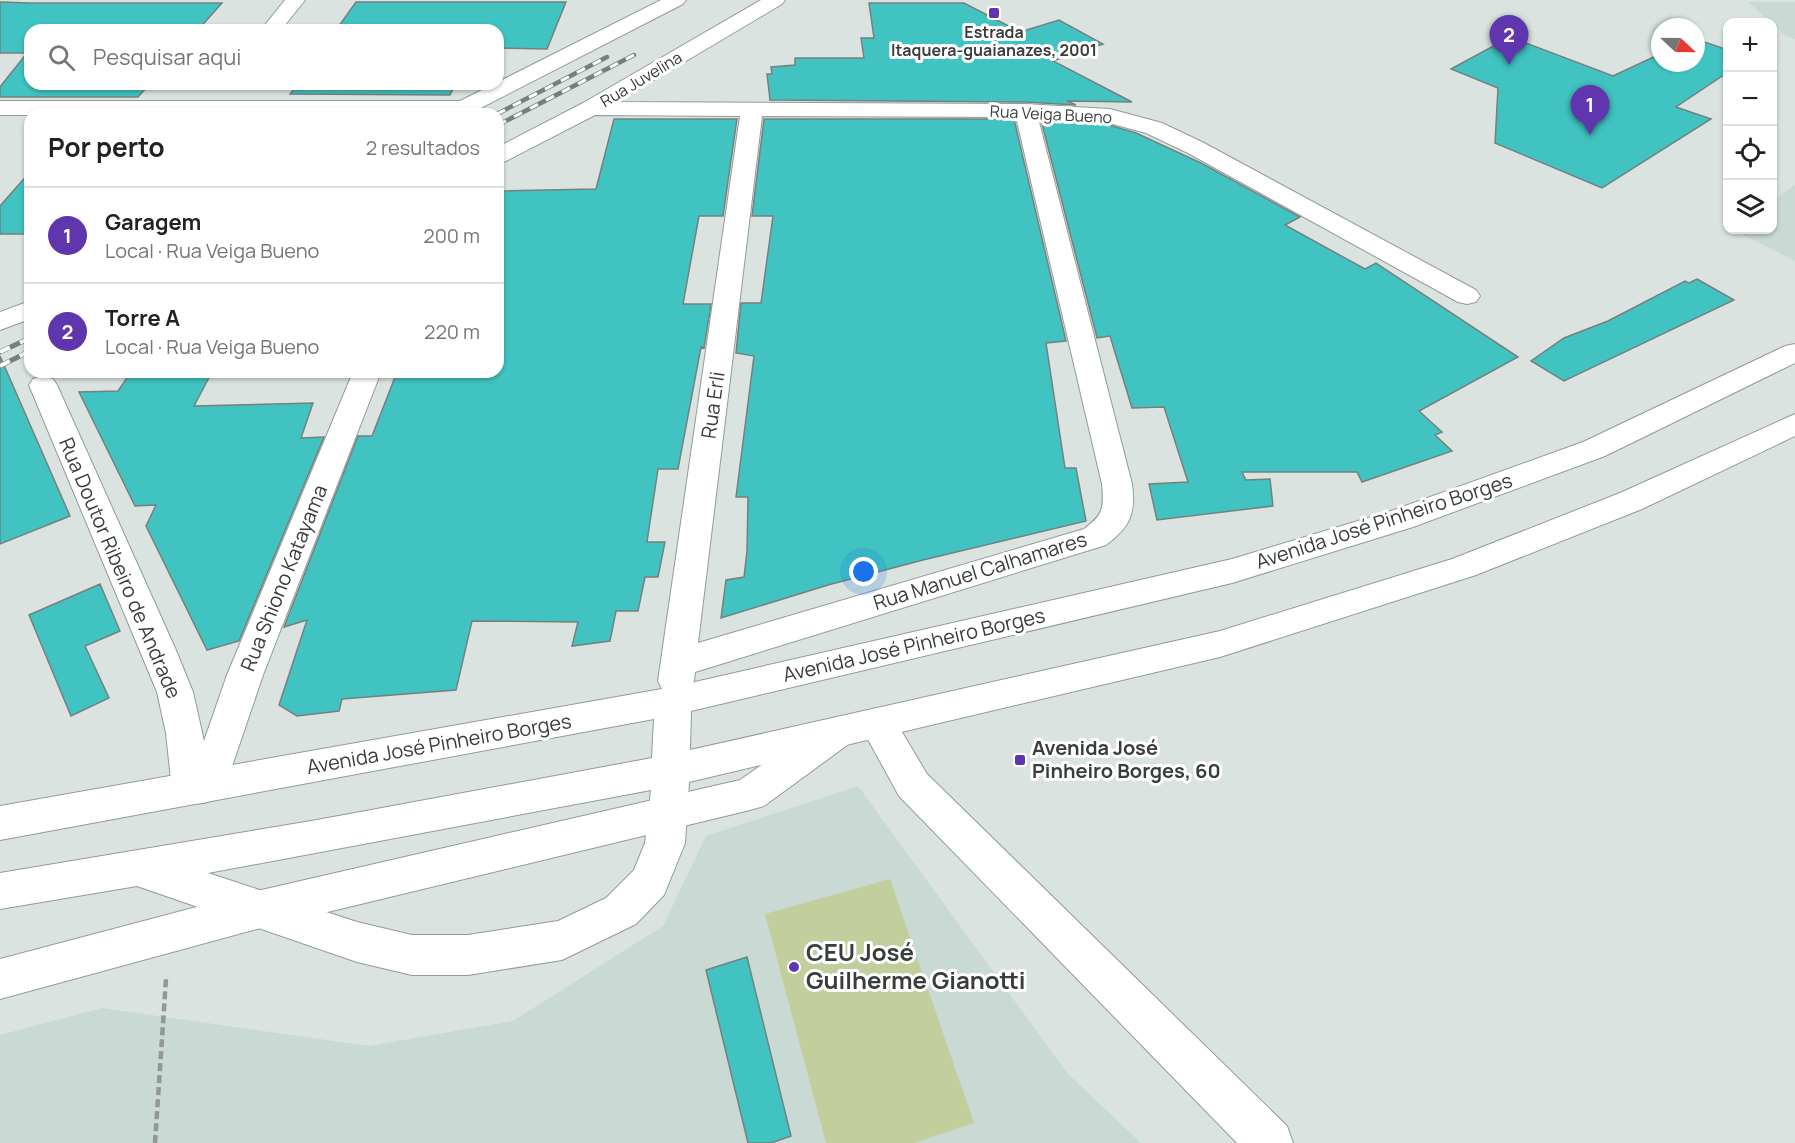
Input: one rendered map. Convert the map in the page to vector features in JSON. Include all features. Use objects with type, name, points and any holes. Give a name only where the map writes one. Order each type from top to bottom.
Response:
[{"type":"street","points":[[277,24],[295,0]]},
{"type":"street","points":[[504,87],[676,0]]},
{"type":"street","name":"Rua Juvelina","points":[[591,108],[775,0]]},
{"type":"street","points":[[623,26],[625,4]]},
{"type":"street","points":[[623,26],[663,35],[691,49]]},
{"type":"street","name":"Rua Juvelina","points":[[674,94],[670,77],[675,67],[691,49]]},
{"type":"street","points":[[212,108],[225,90]]},
{"type":"street","points":[[464,108],[499,90]]},
{"type":"street","name":"Rua Veiga Bueno","points":[[591,108],[674,94],[752,109],[1025,111],[1110,116],[1154,128],[1196,148],[1467,297]]},
{"type":"street","points":[[0,108],[24,108]]},
{"type":"street","points":[[504,153],[591,108]]},
{"type":"street","name":"Rua Erli","points":[[133,867],[357,942],[412,955],[468,955],[562,940],[621,911],[650,882],[665,843],[669,814],[673,701],[752,109]]},
{"type":"street","name":"Rua Manuel Calhamares","points":[[679,663],[1095,537],[1111,526],[1118,514],[1117,484],[1025,111]]},
{"type":"street","name":"Avenida José Pinheiro Borges","points":[[0,823],[673,701],[1232,571],[1402,519],[1594,449],[1795,352]]},
{"type":"street","name":"Rua Shiono Katayama","points":[[199,788],[365,378]]},
{"type":"street","name":"Rua Doutor Ribeiro de Andrade","points":[[43,385],[159,648],[175,692],[199,788]]},
{"type":"street","points":[[0,891],[317,837],[669,771],[1220,644],[1464,567],[1631,501],[1795,424]]},
{"type":"street","points":[[877,723],[913,784],[1269,1143]]},
{"type":"street","points":[[0,979],[257,910],[750,794],[837,732]]},
{"type":"path","points":[[155,1143],[169,934]]},
{"type":"shaded area","points":[[1748,2],[1795,2],[1795,39],[1787,37],[1777,28],[1777,18],[1766,18]]},
{"type":"shaded area","points":[[1795,185],[1795,261],[1741,234],[1777,234],[1777,198]]},
{"type":"shaded area","name":"CEU José Guilherme Gianotti","points":[[858,786],[1068,1074],[1141,1143],[0,1143],[0,1035],[102,1008],[369,1046],[513,1021],[663,926],[706,836]]},
{"type":"green space","points":[[890,879],[974,1123],[914,1143],[826,1143],[765,914]]},
{"type":"building","points":[[0,2],[222,3],[203,24],[24,24],[24,53],[0,53]]},
{"type":"building","points":[[356,2],[566,2],[547,49],[504,48],[504,24],[340,24]]},
{"type":"building","points":[[869,3],[964,3],[1020,32],[1059,20],[1103,44],[1053,61],[1132,102],[1067,101],[1076,105],[1025,102],[770,100],[767,74],[772,74],[771,67],[795,65],[795,58],[864,58],[861,38],[874,38]]},
{"type":"building","points":[[1510,37],[1613,76],[1651,58],[1651,72],[1705,72],[1705,42],[1723,48],[1723,75],[1676,107],[1711,119],[1602,188],[1495,143],[1498,88],[1451,69]]},
{"type":"building","points":[[24,57],[24,90],[144,90],[138,97],[0,97],[0,87]]},
{"type":"building","points":[[293,90],[452,90],[450,95],[290,94]]},
{"type":"building","points":[[614,119],[737,119],[723,216],[699,216],[683,304],[711,304],[678,469],[658,469],[647,542],[665,542],[658,577],[645,577],[638,611],[616,611],[610,641],[572,646],[578,622],[472,621],[456,690],[342,699],[339,711],[297,716],[279,705],[307,620],[284,627],[358,436],[372,436],[395,378],[504,378],[504,191],[596,189]]},
{"type":"building","points":[[764,119],[1014,119],[1066,341],[1046,343],[1065,468],[1076,468],[1086,521],[828,585],[721,618],[726,580],[744,577],[747,551],[748,497],[736,497],[754,356],[736,353],[741,303],[761,303],[773,216],[752,216]]},
{"type":"building","points":[[1041,120],[1109,125],[1136,133],[1201,163],[1300,217],[1285,225],[1365,269],[1376,263],[1518,357],[1419,411],[1442,432],[1435,435],[1452,451],[1362,482],[1357,472],[1242,472],[1246,480],[1270,479],[1273,506],[1157,520],[1149,484],[1188,482],[1164,407],[1132,408],[1110,336],[1097,338]]},
{"type":"building","points":[[24,179],[24,234],[0,234],[0,206]]},
{"type":"building","points":[[1697,279],[1734,300],[1564,381],[1531,361],[1564,338],[1608,321],[1685,281],[1689,283]]},
{"type":"building","points":[[0,356],[70,516],[0,544]]},
{"type":"building","points":[[127,378],[209,378],[194,406],[313,403],[301,438],[324,437],[239,641],[207,650],[146,526],[156,505],[135,506],[79,392],[118,391]]},
{"type":"building","points":[[100,584],[120,631],[85,646],[109,698],[71,716],[29,615]]},
{"type":"building","points":[[747,957],[791,1136],[771,1143],[748,1143],[706,970]]},
{"type":"railway","points":[[504,122],[634,55]]},
{"type":"railway","points":[[504,110],[607,57]]},
{"type":"railway","points":[[0,352],[24,341]]},
{"type":"railway","points":[[0,366],[24,354]]},
{"type":"place","name":"Estrada Itaquera-guaianazes, 2001","points":[[994,13]]},
{"type":"place","name":"Torre A","points":[[1509,65]]},
{"type":"place","name":"Garagem","points":[[1590,135]]},
{"type":"place","name":"Avenida José Pinheiro Borges, 60","points":[[1020,760]]},
{"type":"place","name":"CEU José Guilherme Gianotti","points":[[794,967]]}]
